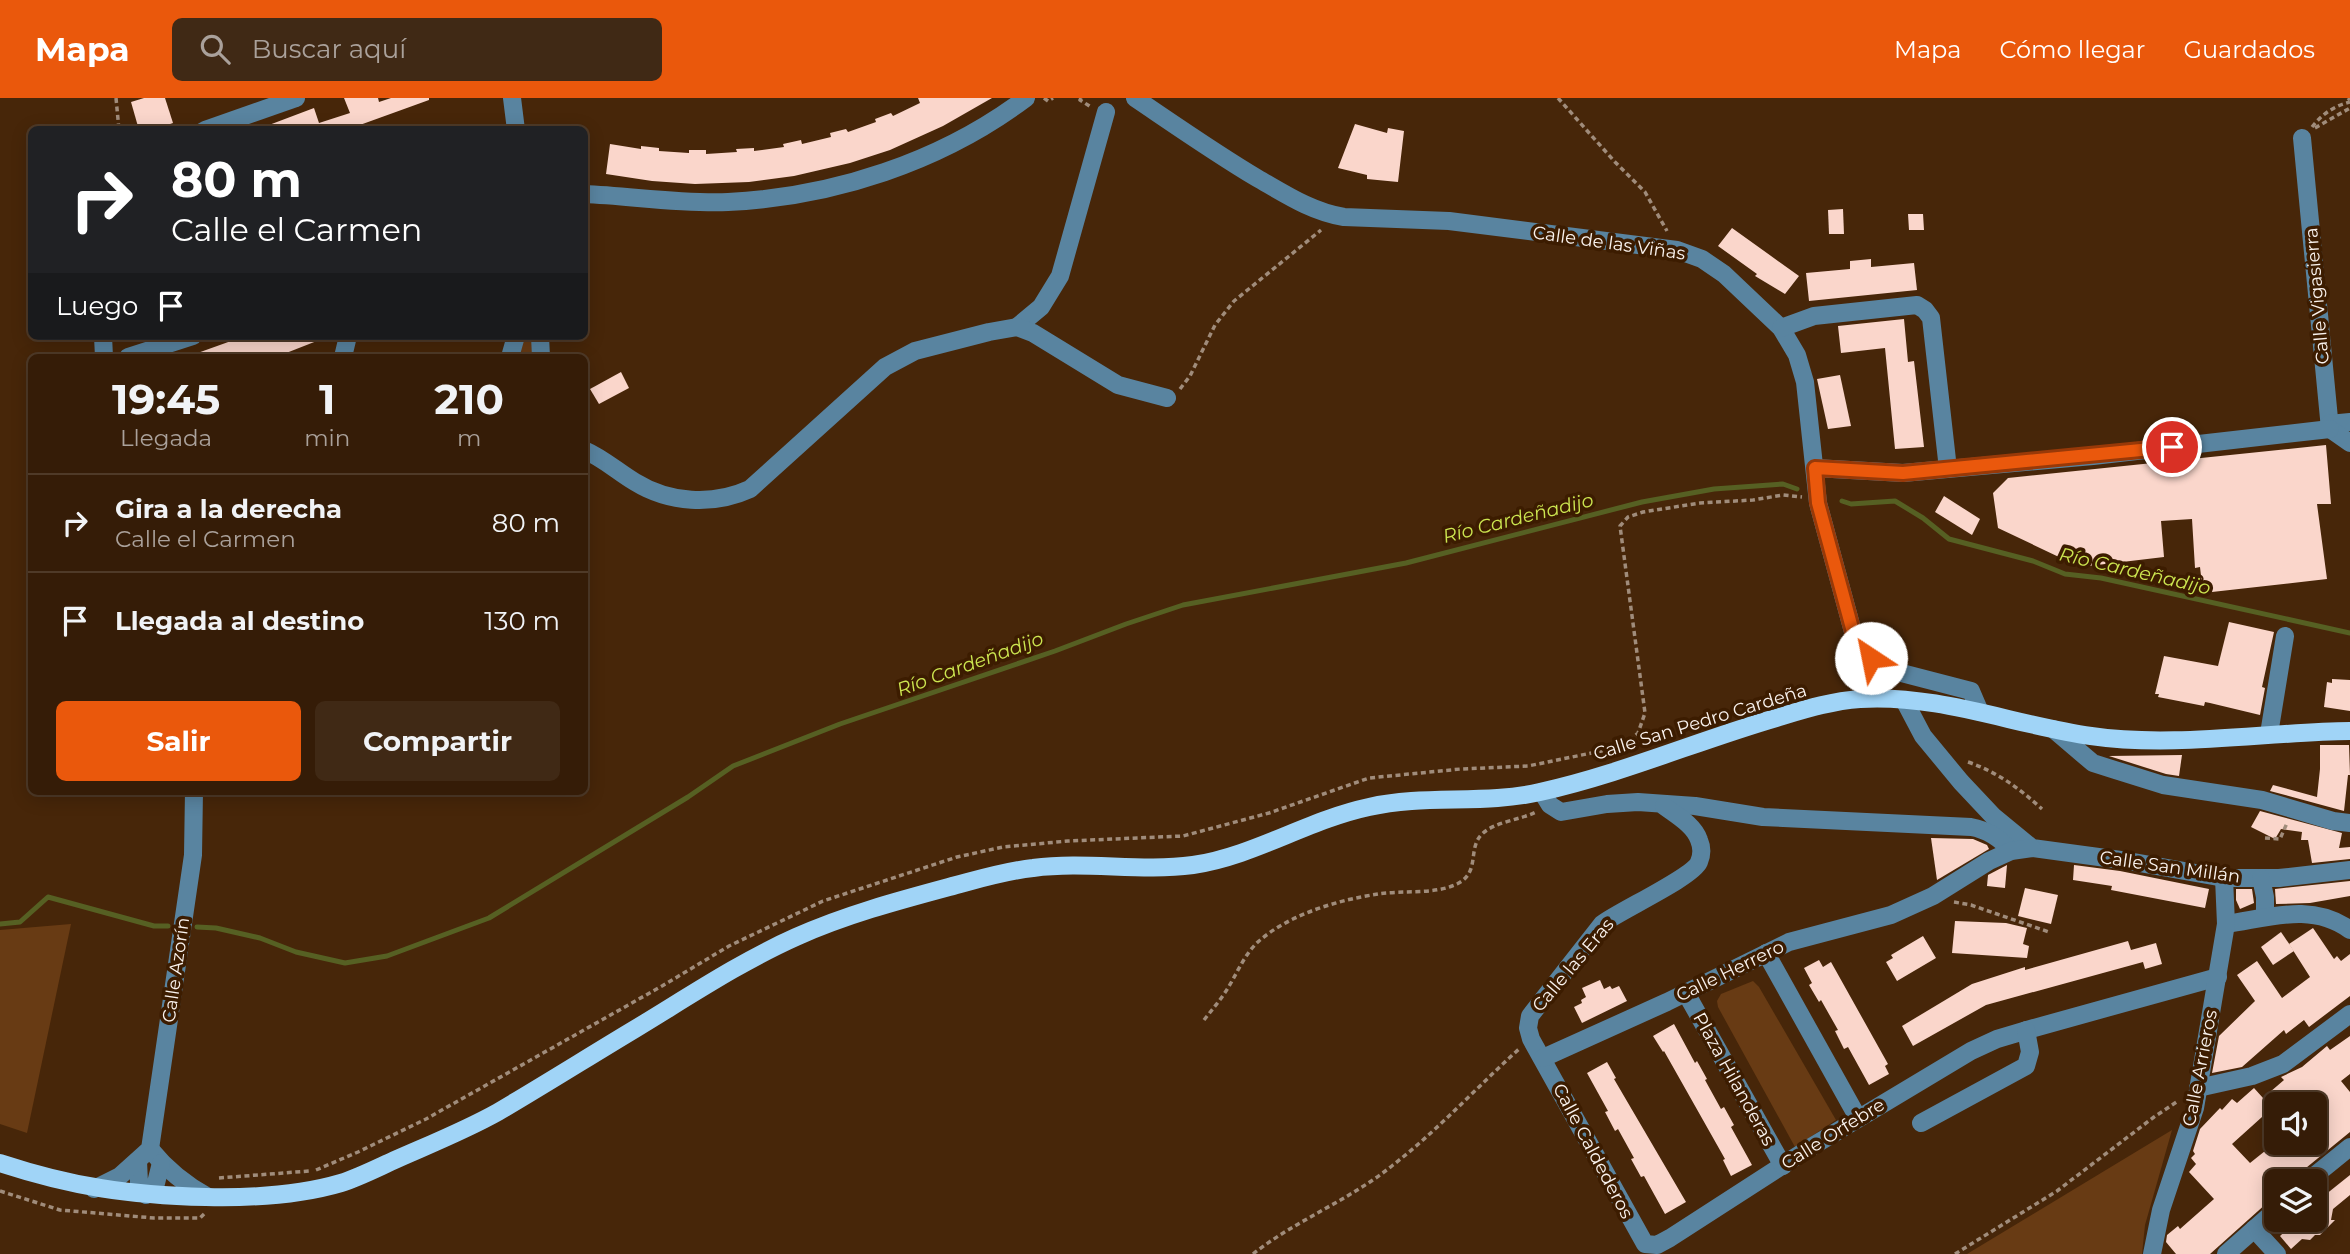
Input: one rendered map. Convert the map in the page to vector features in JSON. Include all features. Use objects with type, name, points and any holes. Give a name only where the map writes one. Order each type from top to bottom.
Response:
[{"type":"main road","name":"Calle San Pedro Cardeña","points":[[0,1163],[93,1189],[146,1195],[208,1197],[293,1193],[345,1182],[442,1140],[496,1113],[758,956],[816,929],[879,907],[995,875],[1032,868],[1078,865],[1192,865],[1240,852],[1333,816],[1370,806],[1520,796],[1546,798],[1813,708],[1846,700],[1904,700],[1980,712],[2093,736],[2137,739],[2350,731]]},
{"type":"street","points":[[216,126],[296,98]]},
{"type":"street","points":[[512,98],[516,126]]},
{"type":"street","points":[[588,194],[728,202],[825,189],[882,173],[917,159],[980,127],[1026,98]]},
{"type":"street","name":"Calle de las Viñas","points":[[1135,98],[1275,189],[1312,209],[1344,217],[1450,221],[1677,250],[1702,258],[1724,274],[1781,328],[1797,355],[1805,382],[1818,503],[1856,643],[1871,658],[1890,670],[1970,691],[1980,712]]},
{"type":"street","points":[[588,449],[637,484],[654,492],[705,501],[737,495],[750,489],[896,360],[957,338],[1017,327],[1041,307],[1060,276],[1106,112]]},
{"type":"street","name":"Calle Vigasierra","points":[[2302,138],[2329,426]]},
{"type":"street","points":[[1781,328],[1814,316],[1917,305],[1925,310],[1931,318],[1948,469]]},
{"type":"street","points":[[1017,327],[1033,333],[1118,385],[1167,398]]},
{"type":"street","points":[[139,354],[183,340]]},
{"type":"street","points":[[1815,468],[1903,473],[2093,456],[2350,422]]},
{"type":"street","points":[[2329,426],[2350,443]]},
{"type":"street","points":[[2269,734],[2285,636]]},
{"type":"street","points":[[1904,700],[1923,736],[1961,782],[1993,816],[2032,848]]},
{"type":"street","points":[[2053,729],[2093,762],[2163,785],[2230,794],[2333,821],[2350,822],[2350,809]]},
{"type":"street","name":"Calle Azorín","points":[[146,1195],[139,1182],[150,1158],[193,855],[194,795]]},
{"type":"street","points":[[1546,798],[1561,812],[1638,803],[1695,806],[1763,817],[1931,824],[1984,830],[2000,839],[2011,851]]},
{"type":"street","name":"Calle las Eras","points":[[1543,1058],[1531,1039],[1528,1028],[1530,1016],[1602,924],[1616,913],[1685,876],[1699,864],[1702,851],[1699,839],[1692,829],[1664,806]]},
{"type":"street","name":"Calle San Millán","points":[[1923,901],[1989,861],[2011,851],[2032,848],[2224,878],[2279,878],[2350,870]]},
{"type":"street","name":"Calle Arrieros","points":[[2152,1254],[2155,1230],[2184,1144],[2198,1088],[2226,924],[2224,878]]},
{"type":"street","points":[[2261,878],[2265,917]]},
{"type":"street","name":"Calle Herrero","points":[[1543,1058],[1686,993],[1789,942],[1891,915],[1923,901]]},
{"type":"street","points":[[2226,924],[2294,912],[2312,913],[2348,927]]},
{"type":"street","points":[[1766,953],[1858,1118]]},
{"type":"street","name":"Calle Orfebre","points":[[1645,1244],[1657,1245],[1670,1238],[1858,1118],[1971,1051],[2026,1030],[2218,977]]},
{"type":"street","name":"Plaza Hilanderas","points":[[1686,993],[1783,1166]]},
{"type":"street","points":[[2198,1088],[2252,1076],[2283,1064],[2350,1014]]},
{"type":"street","points":[[1921,1123],[2026,1066],[2030,1052],[2026,1030]]},
{"type":"street","name":"Calle Caldederos","points":[[1543,1058],[1645,1244]]},
{"type":"street","points":[[2323,1169],[2350,1147]]},
{"type":"street","points":[[93,1189],[150,1158],[184,1184],[208,1197]]},
{"type":"street","points":[[2226,1254],[2264,1220]]},
{"type":"street","points":[[2254,1229],[2277,1254]]},
{"type":"path","points":[[116,98],[119,126]]},
{"type":"path","points":[[1044,98],[1048,101],[1053,98]]},
{"type":"path","points":[[1559,98],[1645,192],[1677,250]]},
{"type":"path","points":[[2319,118],[2349,100]]},
{"type":"path","points":[[2302,138],[2350,108]]},
{"type":"path","points":[[1167,398],[1185,383],[1215,325],[1234,301],[1312,235],[1344,217]]},
{"type":"path","points":[[1963,761],[1989,769],[2019,788],[2042,809]]},
{"type":"path","points":[[1204,1020],[1250,952],[1259,941],[1274,931],[1321,908],[1350,899],[1401,891],[1443,889],[1455,885],[1466,878],[1472,867],[1479,836],[1488,829],[1514,822],[1546,798]]},
{"type":"path","points":[[2265,838],[2277,840],[2282,837],[2295,809]]},
{"type":"path","points":[[1923,901],[1971,905],[2049,932]]},
{"type":"path","points":[[1253,1254],[1271,1240],[1336,1204],[1393,1166],[1531,1039]]},
{"type":"path","points":[[1955,1254],[2057,1191],[2154,1117],[2198,1088]]},
{"type":"shaded area","points":[[521,340],[533,340],[535,354],[518,354]]},
{"type":"shaded area","points":[[71,924],[27,1133],[0,1124],[0,930]]},
{"type":"shaded area","points":[[1753,981],[1836,1120],[1795,1147],[1718,1007],[1717,1001],[1721,994]]},
{"type":"shaded area","points":[[2172,1130],[2145,1225],[2142,1254],[1967,1254]]},
{"type":"building","points":[[144,98],[165,98],[173,123],[164,126],[138,126],[131,102]]},
{"type":"building","points":[[344,98],[378,98],[379,102],[391,98],[429,98],[357,126],[266,126],[314,108],[319,123],[350,113]]},
{"type":"building","points":[[918,98],[992,98],[943,126],[890,150],[794,176],[749,182],[695,184],[606,174],[610,144],[689,153],[689,150],[706,150],[706,154],[737,152],[736,149],[754,148],[754,151],[784,147],[783,144],[801,140],[802,144],[831,137],[830,133],[846,129],[848,132],[876,122],[875,119],[891,113],[893,116],[920,103]]},
{"type":"building","points":[[1355,124],[1387,133],[1388,128],[1404,131],[1398,182],[1367,179],[1367,175],[1338,168]]},
{"type":"building","points":[[1843,209],[1844,234],[1829,234],[1828,210]]},
{"type":"building","points":[[1908,214],[1923,214],[1924,230],[1909,230]]},
{"type":"building","points":[[1732,228],[1799,276],[1785,294],[1755,276],[1757,274],[1718,246]]},
{"type":"building","points":[[1871,259],[1871,267],[1914,263],[1917,290],[1809,301],[1806,273],[1850,269],[1850,261]]},
{"type":"building","points":[[1904,319],[1908,362],[1914,361],[1924,447],[1895,449],[1885,348],[1841,353],[1838,326]]},
{"type":"building","points":[[234,340],[319,340],[284,354],[195,354]]},
{"type":"building","points":[[621,372],[629,388],[599,404],[590,389]]},
{"type":"building","points":[[1840,375],[1851,426],[1828,429],[1817,379]]},
{"type":"building","points":[[2326,445],[2331,504],[2317,504],[2327,579],[2203,593],[2200,567],[2195,568],[2192,519],[2161,521],[2164,557],[2080,567],[1998,528],[1993,493],[2008,478]]},
{"type":"building","points":[[1944,496],[1980,519],[1972,535],[1935,512]]},
{"type":"building","points":[[2229,622],[2274,632],[2262,687],[2265,688],[2260,715],[2205,702],[2204,706],[2158,697],[2159,694],[2155,694],[2164,656],[2218,666]]},
{"type":"building","points":[[2332,679],[2350,680],[2350,711],[2324,707],[2327,682],[2332,683]]},
{"type":"building","points":[[2320,745],[2349,745],[2350,775],[2344,811],[2270,791],[2273,785],[2317,797]]},
{"type":"building","points":[[2182,755],[2179,776],[2109,756]]},
{"type":"building","points":[[2260,811],[2342,833],[2339,848],[2350,847],[2350,859],[2312,863],[2308,840],[2301,840],[2302,832],[2281,829],[2275,839],[2251,827]]},
{"type":"building","points":[[1931,838],[1973,839],[1987,845],[1989,849],[1937,880]]},
{"type":"building","points":[[2007,865],[2005,888],[1987,886],[1988,875]]},
{"type":"building","points":[[2074,865],[2120,871],[2209,889],[2205,908],[2111,890],[2112,886],[2073,880]]},
{"type":"building","points":[[2350,881],[2350,896],[2310,903],[2276,904],[2275,889]]},
{"type":"building","points":[[2025,888],[2058,895],[2051,924],[2018,916]]},
{"type":"building","points":[[2236,889],[2252,889],[2254,903],[2240,909],[2236,900]]},
{"type":"building","points":[[1955,921],[2006,923],[2027,928],[2023,944],[2029,946],[2027,958],[1952,953]]},
{"type":"building","points":[[2313,928],[2334,959],[2337,956],[2341,961],[2350,954],[2350,996],[2309,1027],[2304,1020],[2286,1034],[2284,1030],[2242,1067],[2212,1073],[2219,1036],[2255,1001],[2237,975],[2257,961],[2282,998],[2310,977],[2289,944]]},
{"type":"building","points":[[2281,932],[2294,951],[2273,965],[2261,947]]},
{"type":"building","points":[[1923,936],[1936,958],[1897,981],[1886,962],[1893,958],[1891,955]]},
{"type":"building","points":[[2128,941],[2131,950],[2156,943],[2162,964],[2145,969],[2143,962],[1986,1005],[1913,1046],[1902,1026],[1972,984],[2025,967],[2025,970]]},
{"type":"building","points":[[1819,960],[1823,967],[1831,962],[1888,1064],[1885,1066],[1889,1074],[1869,1085],[1848,1047],[1844,1049],[1835,1031],[1838,1030],[1809,985],[1812,983],[1804,968]]},
{"type":"building","points":[[1600,980],[1604,989],[1619,986],[1627,1001],[1582,1023],[1574,1007],[1586,997],[1582,988]]},
{"type":"building","points":[[1674,1024],[1707,1079],[1705,1080],[1721,1109],[1724,1107],[1734,1125],[1731,1127],[1752,1165],[1731,1176],[1723,1160],[1725,1159],[1653,1036]]},
{"type":"building","points":[[2350,1036],[2350,1074],[2341,1081],[2350,1092],[2350,1132],[2327,1151],[2327,1092],[2270,1092],[2284,1080],[2281,1077],[2302,1067],[2327,1046],[2330,1050]]},
{"type":"building","points":[[1607,1062],[1616,1078],[1614,1079],[1686,1202],[1665,1214],[1644,1176],[1641,1177],[1631,1159],[1634,1158],[1618,1129],[1615,1131],[1605,1112],[1608,1111],[1587,1073]]},
{"type":"building","points":[[2254,1088],[2263,1098],[2264,1119],[2262,1117],[2232,1144],[2250,1163],[2264,1152],[2264,1155],[2322,1155],[2305,1169],[2264,1169],[2264,1206],[2210,1254],[2176,1254],[2166,1242],[2167,1235],[2178,1226],[2180,1229],[2214,1199],[2189,1172],[2196,1164],[2191,1158],[2195,1154],[2193,1151],[2200,1129],[2220,1108],[2222,1110],[2232,1099],[2237,1103]]},
{"type":"building","points":[[2350,1175],[2350,1195],[2333,1209],[2331,1220],[2335,1220],[2327,1228],[2327,1193]]},
{"type":"building","points":[[2284,1232],[2323,1232],[2310,1240],[2302,1239],[2291,1249],[2280,1236]]},
{"type":"waterway","name":"Río Cardeñadijo","points":[[197,927],[216,928],[260,938],[296,952],[345,963],[387,956],[489,918],[688,797],[733,766],[840,724],[1183,605],[1406,563],[1642,502],[1714,489],[1783,484],[1797,489]]},
{"type":"waterway","name":"Río Cardeñadijo","points":[[1842,501],[1851,504],[1895,501],[1923,518],[1949,539],[2033,561],[2065,574],[2101,578],[2350,633]]},
{"type":"waterway","name":"Río Cardeñadijo","points":[[0,924],[20,922],[48,897],[154,926],[168,926]]},
{"type":"route","points":[[1871,658],[1856,643],[1818,503],[1815,468],[1903,473],[2172,447]]}]
